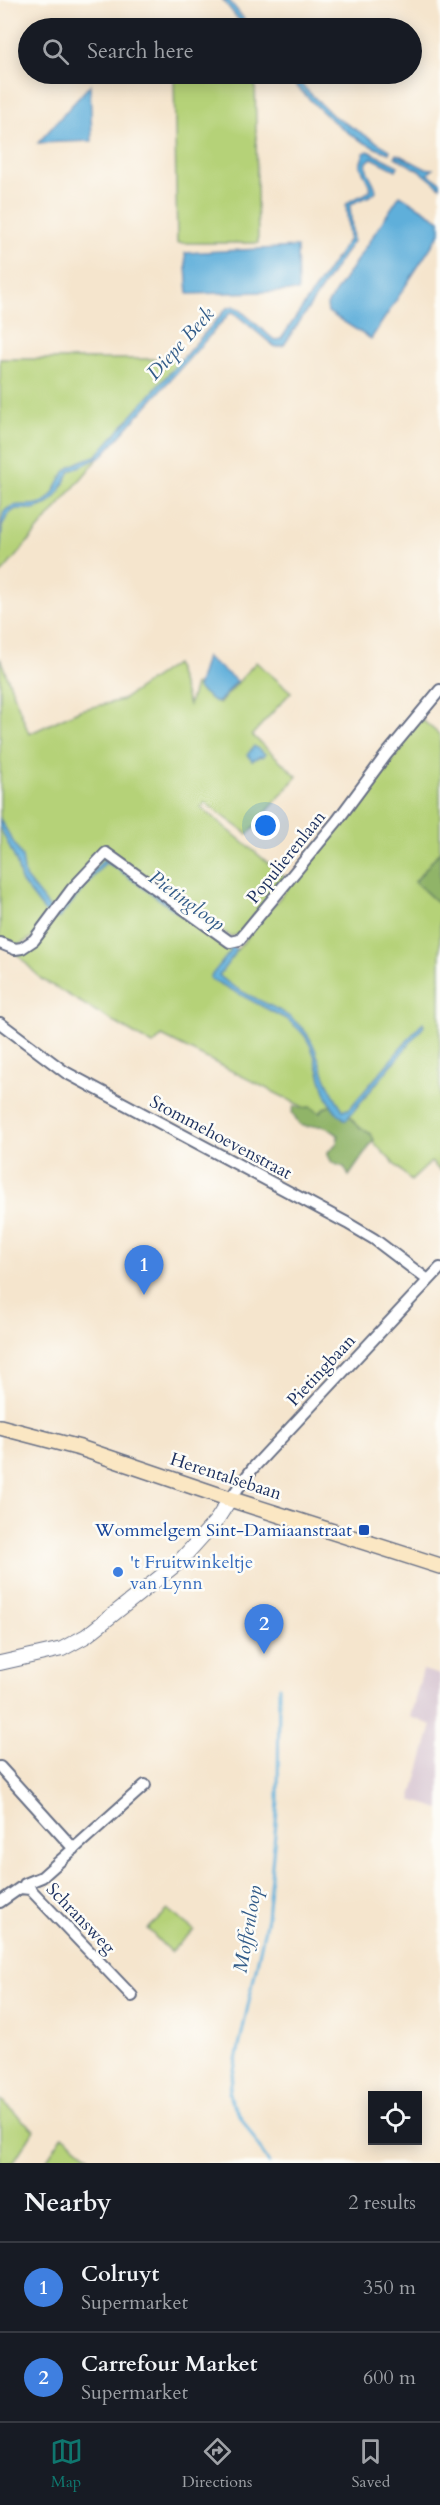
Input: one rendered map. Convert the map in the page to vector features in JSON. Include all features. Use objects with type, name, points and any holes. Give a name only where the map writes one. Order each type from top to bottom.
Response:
[{"type":"main road","name":"Herentalsebaan","points":[[0,1427],[80,1448],[440,1566]]},
{"type":"street","name":"Populierenlaan","points":[[0,943],[15,949],[22,948],[34,940],[52,914],[106,853],[230,942],[239,940],[337,821],[386,755],[440,690]]},
{"type":"street","name":"Stommehoevenstraat","points":[[0,1023],[65,1072],[347,1222],[374,1239],[428,1280]]},
{"type":"street","name":"Pietingbaan","points":[[230,1499],[252,1468],[440,1268]]},
{"type":"street","points":[[0,1663],[62,1649],[86,1636],[179,1562],[216,1521],[230,1499]]},
{"type":"street","points":[[0,1767],[74,1849]]},
{"type":"street","points":[[25,1887],[30,1880],[42,1877],[145,1785]]},
{"type":"street","name":"Schransweg","points":[[0,1902],[20,1888],[25,1887],[34,1892],[132,1996]]},
{"type":"shaded area","points":[[423,1670],[440,1675],[440,1809],[411,1800],[432,1725],[410,1717]]},
{"type":"green space","points":[[174,84],[255,84],[258,243],[177,243]]},
{"type":"green space","points":[[0,359],[182,359],[0,575]]},
{"type":"green space","points":[[0,658],[29,734],[80,710],[122,700],[175,664],[189,705],[195,684],[219,704],[256,662],[291,692],[252,735],[297,776],[248,834],[205,803],[201,807],[286,878],[239,934],[231,937],[112,853],[33,937],[19,945],[0,939]]},
{"type":"green space","points":[[420,718],[440,735],[440,851],[415,882],[440,905],[440,1171],[431,1162],[411,1181],[373,1142],[162,1036],[153,1045],[41,979],[15,952],[26,950],[107,857],[237,950],[344,819]]},
{"type":"green space","points":[[440,851],[440,905],[415,882]]},
{"type":"green space","points":[[335,1104],[349,1114],[356,1125],[371,1134],[374,1140],[349,1176],[344,1167],[332,1163],[327,1153],[337,1143],[338,1135],[325,1127],[307,1127],[299,1124],[292,1112],[294,1106],[311,1107],[320,1113],[324,1108]]},
{"type":"green space","points":[[168,1910],[194,1930],[170,1952],[148,1929]]},
{"type":"green space","points":[[0,2100],[34,2130],[13,2163],[0,2163]]},
{"type":"green space","points":[[63,2135],[97,2163],[45,2163]]},
{"type":"water","points":[[223,0],[229,0],[243,18],[237,18]]},
{"type":"water","points":[[295,84],[301,84],[333,116],[390,150],[389,153],[359,140],[320,109]]},
{"type":"water","points":[[90,85],[92,141],[38,143]]},
{"type":"water","points":[[368,151],[398,166],[396,170],[372,158],[367,162],[367,170],[376,191],[350,206],[353,241],[284,345],[274,346],[233,312],[229,314],[101,457],[70,471],[60,491],[48,504],[33,509],[16,509],[8,514],[2,527],[0,553],[1,526],[4,512],[13,506],[44,502],[52,495],[68,469],[97,455],[227,308],[234,306],[272,338],[281,339],[349,239],[346,205],[371,189],[360,165],[364,153]]},
{"type":"water","points":[[397,154],[424,168],[433,169],[428,174],[440,182],[440,187],[420,171],[395,157]]},
{"type":"water","points":[[400,195],[440,220],[440,233],[371,339],[328,312],[327,305]]},
{"type":"water","points":[[297,247],[298,291],[188,294],[185,253]]},
{"type":"water","points":[[206,657],[237,681],[219,702],[215,702],[197,688]]},
{"type":"water","points":[[254,746],[265,754],[252,761],[248,754]]},
{"type":"water","points":[[0,819],[22,857],[25,877],[52,911],[49,914],[21,881],[16,861],[0,827]]},
{"type":"water","points":[[108,859],[236,949],[235,954],[219,975],[238,989],[282,1012],[306,1032],[329,1086],[343,1110],[349,1109],[423,1022],[424,1026],[346,1120],[330,1103],[310,1045],[304,1035],[286,1019],[211,979],[210,977],[231,951],[113,866],[105,863],[59,918],[55,918],[55,915],[103,860]]},
{"type":"waterway","name":"Moffenloop","points":[[269,2163],[231,2101],[229,2093],[267,1918],[278,1801],[279,1687]]},
{"type":"place","name":"Colruyt","points":[[144,1295]]},
{"type":"place","name":"Wommelgem Sint-Damiaanstraat","points":[[364,1530]]},
{"type":"place","name":"'t Fruitwinkeltje van Lynn","points":[[118,1572]]},
{"type":"place","name":"Carrefour Market","points":[[264,1654]]},
{"type":"water label","name":"Diepe Beek","points":[[180,343]]},
{"type":"water label","name":"Pietingloop","points":[[187,900]]}]
